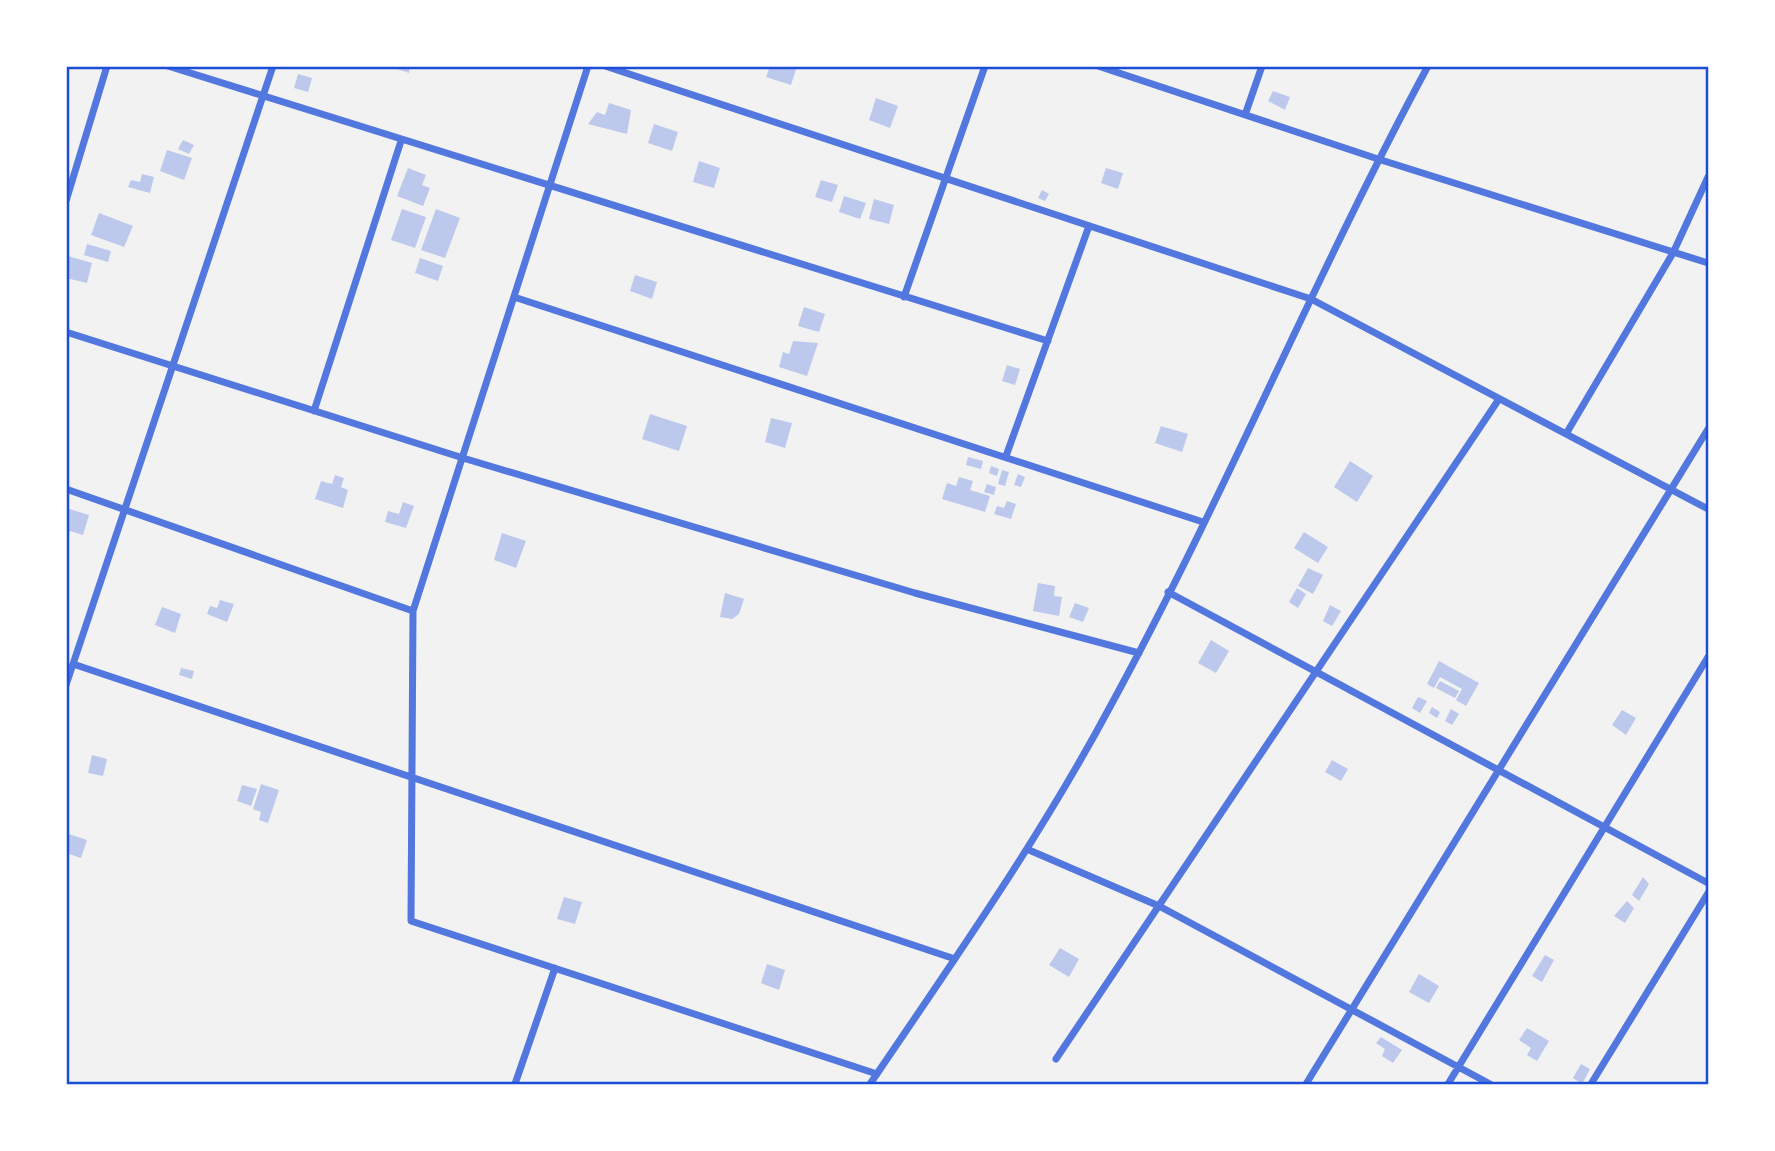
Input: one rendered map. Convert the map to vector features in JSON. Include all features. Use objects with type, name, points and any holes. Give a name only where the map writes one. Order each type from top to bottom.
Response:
[{"type":"street","points":[[66,201],[107,66]]},
{"type":"street","points":[[168,66],[1048,341]]},
{"type":"street","points":[[66,685],[273,66]]},
{"type":"street","points":[[588,66],[413,611],[411,920],[877,1074]]},
{"type":"street","points":[[604,66],[1311,299],[1709,509]]},
{"type":"street","points":[[904,297],[985,66]]},
{"type":"street","points":[[1098,66],[1378,159],[1709,263]]},
{"type":"street","points":[[1245,115],[1262,66]]},
{"type":"street","points":[[870,1084],[1030,850],[1139,653],[1378,159],[1428,66]]},
{"type":"street","points":[[314,411],[401,141]]},
{"type":"street","points":[[1566,434],[1673,253],[1709,177]]},
{"type":"street","points":[[1006,456],[1089,226]]},
{"type":"street","points":[[514,297],[1203,522]]},
{"type":"street","points":[[66,332],[463,457],[915,593],[1139,653]]},
{"type":"street","points":[[1056,1059],[1499,399]]},
{"type":"street","points":[[1306,1084],[1709,429]]},
{"type":"street","points":[[66,489],[413,611]]},
{"type":"street","points":[[1168,592],[1709,883]]},
{"type":"street","points":[[1448,1084],[1709,657]]},
{"type":"street","points":[[74,664],[955,959]]},
{"type":"street","points":[[1030,850],[1158,906],[1490,1084]]},
{"type":"street","points":[[1591,1084],[1709,893]]},
{"type":"street","points":[[515,1084],[555,968]]},
{"type":"building","points":[[388,66],[410,66],[409,73]]},
{"type":"building","points":[[770,66],[797,66],[791,85],[766,77]]},
{"type":"building","points":[[298,74],[312,78],[308,92],[294,88]]},
{"type":"building","points":[[1273,91],[1290,97],[1285,110],[1268,101]]},
{"type":"building","points":[[876,98],[898,106],[890,128],[869,120]]},
{"type":"building","points":[[609,103],[631,110],[627,134],[588,124],[597,112],[605,115]]},
{"type":"building","points":[[654,124],[678,132],[672,151],[648,143]]},
{"type":"building","points":[[183,140],[194,145],[189,154],[178,149]]},
{"type":"building","points":[[167,150],[192,158],[184,180],[160,171]]},
{"type":"building","points":[[699,161],[720,168],[714,188],[693,182]]},
{"type":"building","points":[[408,168],[426,175],[422,185],[430,188],[423,206],[397,196]]},
{"type":"building","points":[[1106,168],[1123,173],[1118,189],[1101,183]]},
{"type":"building","points":[[142,174],[154,177],[150,193],[128,187],[131,180],[140,182]]},
{"type":"building","points":[[821,180],[838,185],[832,202],[815,197]]},
{"type":"building","points":[[1042,190],[1049,194],[1045,201],[1038,198]]},
{"type":"building","points":[[844,196],[866,203],[860,219],[839,212]]},
{"type":"building","points":[[874,199],[894,205],[889,224],[869,219]]},
{"type":"building","points":[[402,209],[426,217],[415,248],[391,240]]},
{"type":"building","points":[[436,209],[460,218],[445,258],[421,250]]},
{"type":"building","points":[[99,213],[133,226],[124,247],[91,235]]},
{"type":"building","points":[[87,244],[111,251],[108,262],[84,255]]},
{"type":"building","points":[[68,256],[92,263],[87,283],[66,278]]},
{"type":"building","points":[[420,258],[443,266],[438,281],[415,273]]},
{"type":"building","points":[[635,275],[657,282],[652,299],[630,291]]},
{"type":"building","points":[[804,307],[825,314],[819,332],[798,326]]},
{"type":"building","points":[[793,341],[818,343],[807,376],[779,367],[783,352],[789,354]]},
{"type":"building","points":[[1007,365],[1020,369],[1015,385],[1002,381]]},
{"type":"building","points":[[650,414],[687,426],[679,451],[642,439]]},
{"type":"building","points":[[771,418],[792,423],[785,448],[765,442]]},
{"type":"building","points":[[1161,426],[1188,434],[1182,452],[1155,443]]},
{"type":"building","points":[[968,457],[983,461],[981,469],[966,465]]},
{"type":"building","points":[[1350,461],[1373,476],[1357,502],[1334,487]]},
{"type":"building","points":[[991,466],[999,469],[997,476],[989,473]]},
{"type":"building","points":[[1002,470],[1009,472],[1005,486],[998,484]]},
{"type":"building","points":[[1018,474],[1025,477],[1021,487],[1014,485]]},
{"type":"building","points":[[335,475],[344,478],[341,487],[348,490],[343,508],[315,499],[321,481],[332,484]]},
{"type":"building","points":[[959,477],[973,481],[970,490],[990,496],[985,512],[942,499],[947,483],[956,486]]},
{"type":"building","points":[[987,484],[996,487],[994,495],[984,492]]},
{"type":"building","points":[[1007,501],[1016,504],[1011,519],[994,514],[997,506],[1004,508]]},
{"type":"building","points":[[403,502],[414,506],[406,528],[385,522],[388,511],[399,514]]},
{"type":"building","points":[[66,508],[89,515],[83,535],[70,531],[67,540]]},
{"type":"building","points":[[1304,532],[1328,547],[1318,563],[1294,548]]},
{"type":"building","points":[[502,533],[526,541],[516,568],[494,560]]},
{"type":"building","points":[[1308,568],[1323,575],[1313,594],[1298,586]]},
{"type":"building","points":[[1038,583],[1055,586],[1054,596],[1062,597],[1059,616],[1033,611]]},
{"type":"building","points":[[1297,588],[1306,594],[1298,608],[1289,602]]},
{"type":"building","points":[[725,593],[744,599],[739,614],[732,619],[720,617]]},
{"type":"building","points":[[220,600],[234,604],[227,622],[207,614],[210,606],[217,608]]},
{"type":"building","points":[[1075,603],[1089,608],[1083,622],[1069,617]]},
{"type":"building","points":[[1330,605],[1341,611],[1332,626],[1323,621]]},
{"type":"building","points":[[162,607],[181,614],[175,633],[155,625]]},
{"type":"building","points":[[1211,640],[1229,651],[1216,673],[1198,663]]},
{"type":"building","points":[[1439,661],[1479,683],[1466,706],[1456,700],[1462,689],[1440,677],[1434,688],[1427,684]]},
{"type":"building","points":[[181,668],[194,671],[192,679],[179,675]]},
{"type":"building","points":[[1440,681],[1459,691],[1455,698],[1436,688]]},
{"type":"building","points":[[1418,697],[1427,701],[1420,713],[1412,708]]},
{"type":"building","points":[[1432,707],[1440,712],[1437,718],[1429,713]]},
{"type":"building","points":[[1451,709],[1459,714],[1452,725],[1445,721]]},
{"type":"building","points":[[1622,710],[1636,718],[1626,735],[1612,725]]},
{"type":"building","points":[[92,755],[107,759],[103,776],[88,773]]},
{"type":"building","points":[[1332,760],[1348,769],[1341,781],[1325,772]]},
{"type":"building","points":[[261,784],[279,790],[268,823],[259,820],[261,812],[253,809]]},
{"type":"building","points":[[242,785],[257,789],[251,806],[237,801]]},
{"type":"building","points":[[66,833],[87,840],[81,858],[66,853]]},
{"type":"building","points":[[1643,877],[1649,884],[1639,901],[1632,895]]},
{"type":"building","points":[[564,897],[582,902],[575,924],[557,919]]},
{"type":"building","points":[[1627,901],[1634,908],[1625,923],[1614,916]]},
{"type":"building","points":[[1060,948],[1079,959],[1069,977],[1049,965]]},
{"type":"building","points":[[1545,955],[1554,960],[1542,982],[1532,976]]},
{"type":"building","points":[[767,964],[785,970],[779,990],[761,983]]},
{"type":"building","points":[[1419,974],[1439,986],[1429,1003],[1409,992]]},
{"type":"building","points":[[1527,1028],[1549,1041],[1537,1061],[1527,1055],[1531,1048],[1519,1040]]},
{"type":"building","points":[[1381,1037],[1402,1050],[1393,1063],[1382,1056],[1385,1049],[1376,1043]]},
{"type":"building","points":[[1581,1064],[1590,1069],[1582,1084],[1573,1078]]}]
